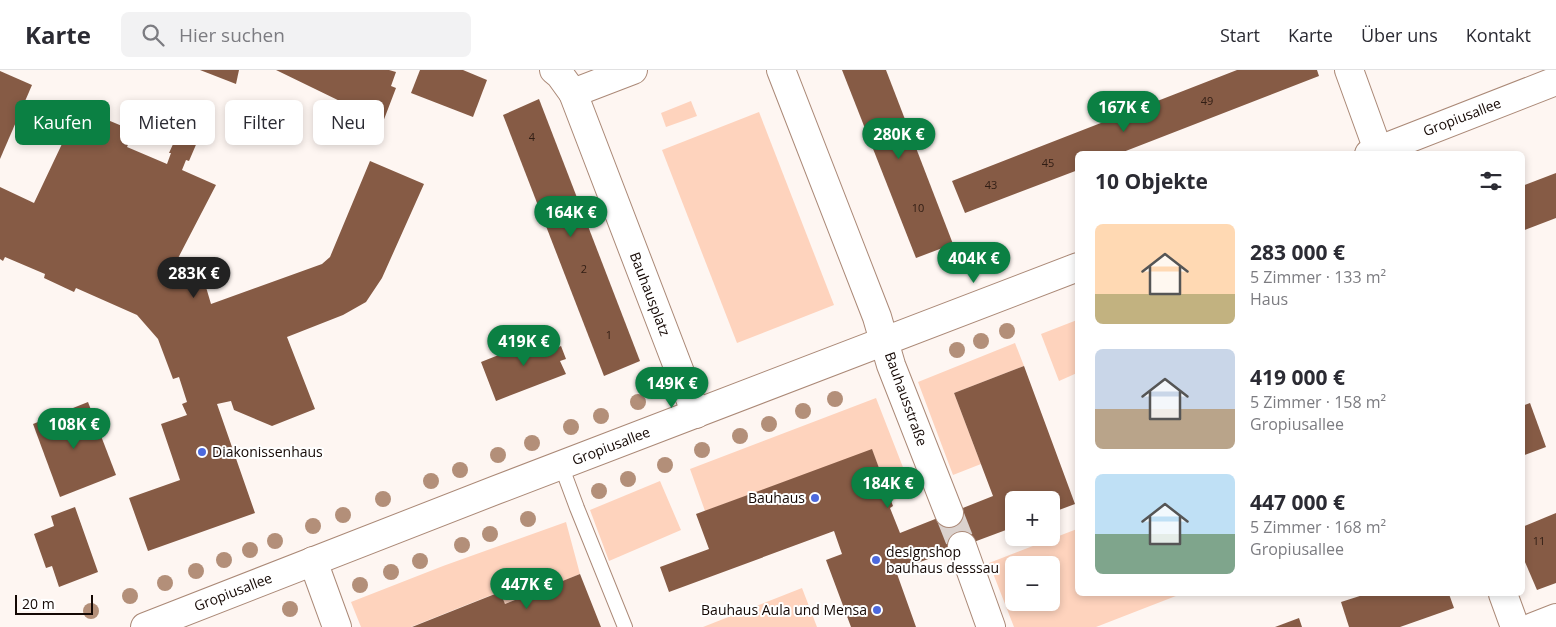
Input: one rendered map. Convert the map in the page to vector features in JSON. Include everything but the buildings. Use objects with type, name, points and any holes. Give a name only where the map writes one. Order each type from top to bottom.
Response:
[{"type":"street","name":"Bauhausplatz","points":[[554,70],[573,93],[696,414]]},
{"type":"street","points":[[573,93],[633,70]]},
{"type":"street","points":[[781,70],[886,341]]},
{"type":"street","points":[[1349,70],[1373,151]]},
{"type":"street","name":"Gropiusallee","points":[[1376,151],[1556,81]]},
{"type":"street","name":"Gropiusallee","points":[[145,627],[1075,267]]},
{"type":"street","name":"Bauhausstraße","points":[[886,341],[890,361],[949,512]]},
{"type":"street","points":[[962,546],[992,627]]},
{"type":"street","points":[[313,561],[337,627]]},
{"type":"street","points":[[1504,596],[1515,627]]},
{"type":"street","points":[[1533,627],[1556,618]]},
{"type":"lane","points":[[561,465],[576,508],[625,627]]},
{"type":"shaded area","points":[[691,101],[697,116],[666,127],[661,113]]},
{"type":"shaded area","points":[[759,112],[834,305],[737,343],[662,150]]},
{"type":"shaded area","points":[[1075,321],[1075,374],[1059,381],[1041,334]]},
{"type":"shaded area","points":[[1015,343],[1024,366],[954,393],[981,464],[953,475],[918,382]]},
{"type":"shaded area","points":[[876,398],[913,493],[891,501],[872,450],[705,511],[690,469]]},
{"type":"shaded area","points":[[660,481],[681,530],[609,561],[590,510]]},
{"type":"shaded area","points":[[566,522],[580,574],[505,604],[499,592],[411,627],[361,627],[351,602],[443,566]]},
{"type":"shaded area","points":[[1075,530],[1075,596],[1176,596],[1096,627],[1014,627],[1008,611],[1060,611],[1060,556],[1007,556],[1033,546],[1060,546],[1060,536]]},
{"type":"shaded area","points":[[1005,557],[1005,604],[989,563]]},
{"type":"shaded area","points":[[802,588],[817,627],[703,627]]},
{"type":"tunnel","points":[[949,513],[962,546]]},
{"type":"place","name":"Diakonissenhaus","points":[[202,452]]},
{"type":"place","name":"Bauhaus","points":[[815,498]]},
{"type":"place","name":"designshop bauhaus desssau","points":[[876,560]]},
{"type":"place","name":"Bauhaus Aula und Mensa","points":[[877,610]]}]
